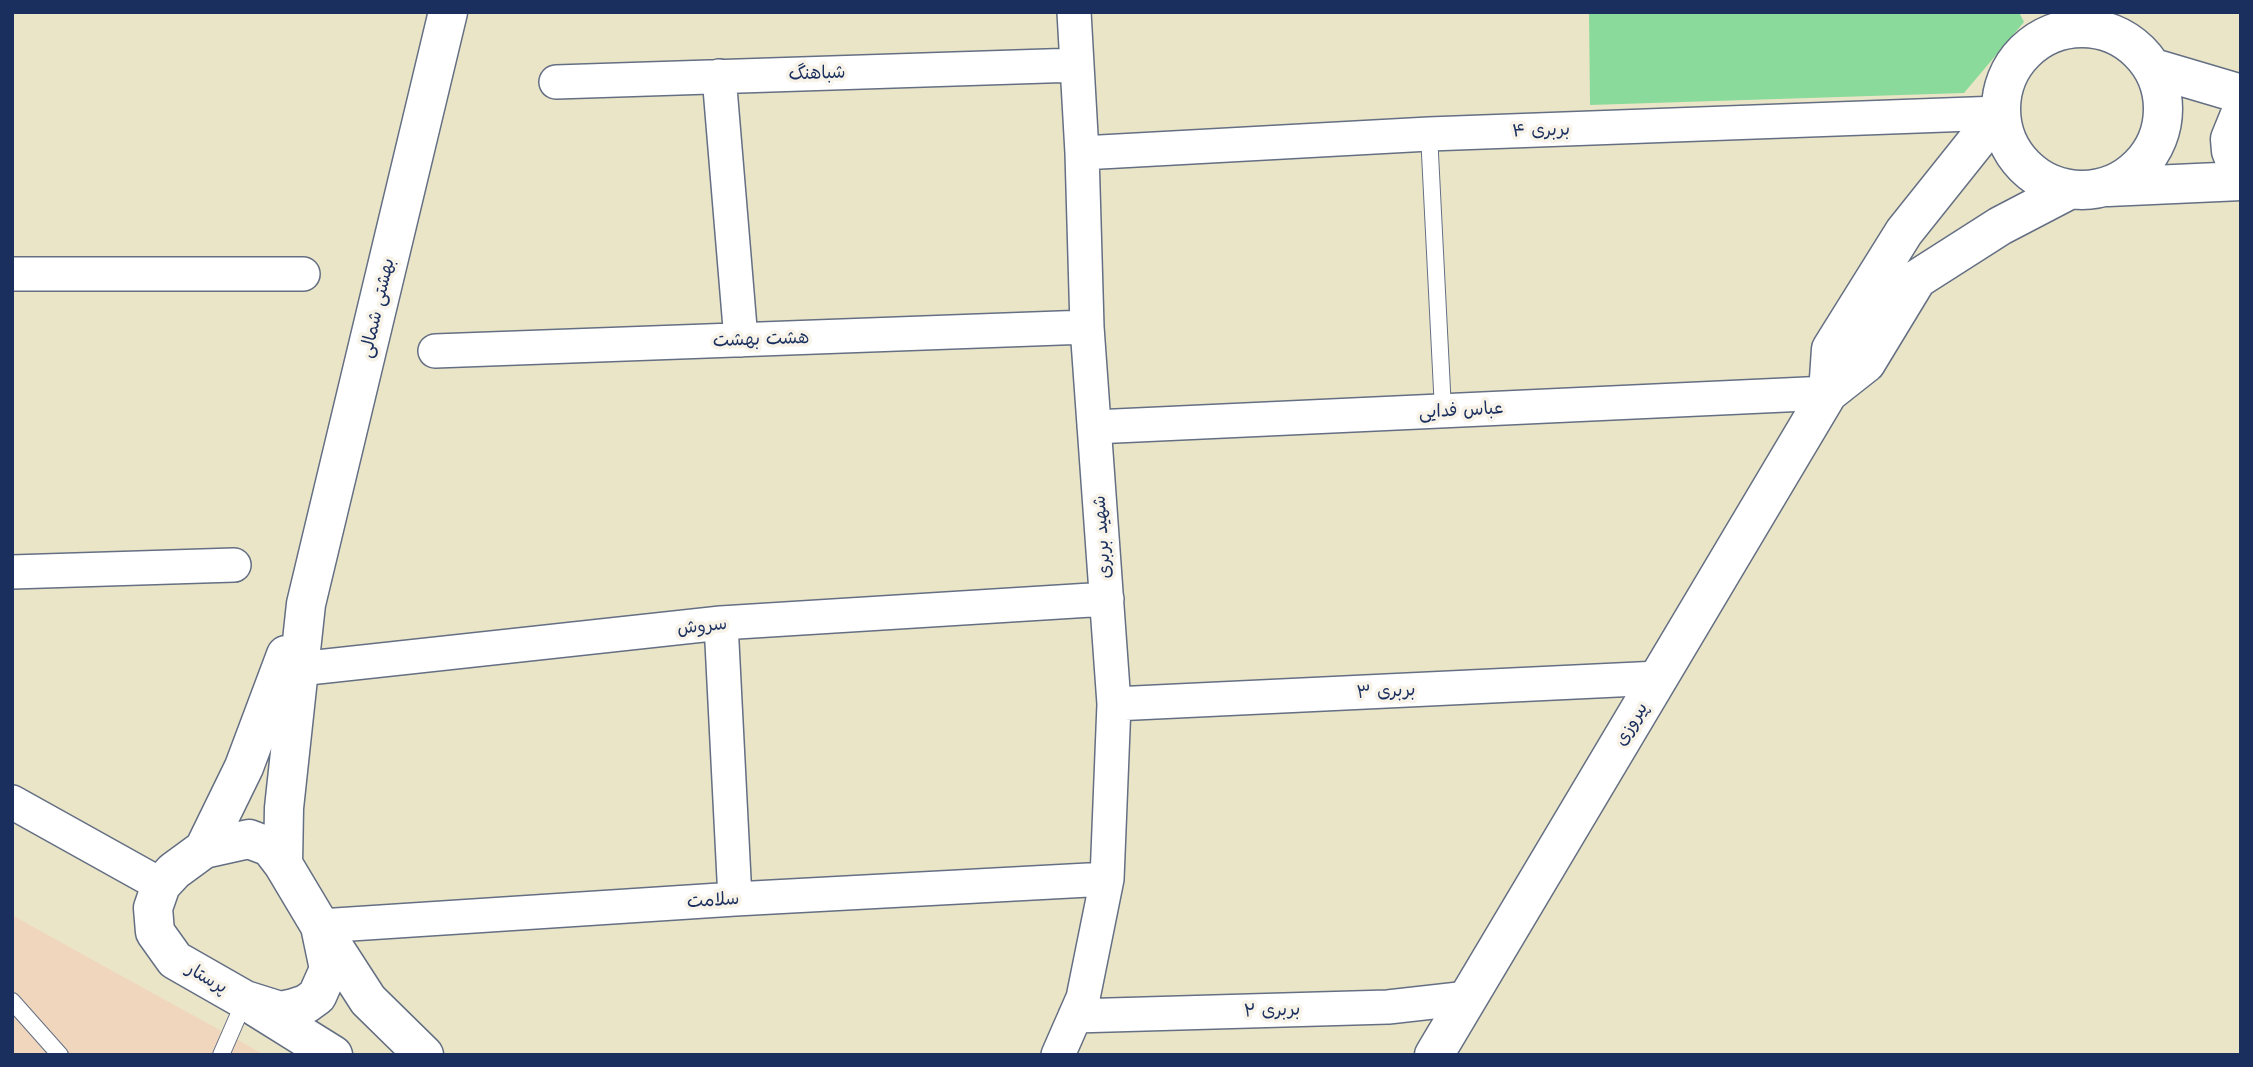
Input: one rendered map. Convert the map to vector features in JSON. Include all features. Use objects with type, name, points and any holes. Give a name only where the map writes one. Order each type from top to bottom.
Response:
[{"type":"main road","name":"بهشتی شمالی","points":[[306,604],[448,12]]},
{"type":"main road","points":[[2069,190],[2034,176],[2010,149],[2000,113],[2006,77],[2027,48],[2063,21],[2105,30],[2133,45],[2153,68],[2164,103],[2159,139],[2138,169],[2106,187]]},
{"type":"main road","points":[[2153,68],[2241,94]]},
{"type":"main road","points":[[2241,112],[2230,139],[2231,151],[2241,170]]},
{"type":"main road","points":[[1828,393],[1830,349],[1904,232],[2000,113]]},
{"type":"main road","points":[[1828,393],[1866,363],[1917,279],[2000,226],[2069,190],[2241,181]]},
{"type":"main road","name":"پیروزی","points":[[1434,1055],[1828,393]]},
{"type":"main road","points":[[284,864],[284,808],[306,604]]},
{"type":"main road","points":[[204,849],[244,767],[306,604]]},
{"type":"main road","name":"پرستار","points":[[249,839],[270,847],[284,864],[320,926],[329,969],[317,996],[306,1004],[281,1011],[245,1000],[175,960],[155,932],[153,908],[161,886],[174,871],[204,849],[249,839]]},
{"type":"main road","points":[[320,926],[368,1000],[424,1055]]},
{"type":"main road","points":[[245,1000],[333,1055]]},
{"type":"street","name":"شهید بربری","points":[[1058,1055],[1083,998],[1107,879],[1114,704],[1087,327],[1082,153],[1074,12]]},
{"type":"street","name":"شباهنگ","points":[[556,82],[1077,65]]},
{"type":"street","points":[[719,76],[741,340]]},
{"type":"street","name":"بربری ۴","points":[[1082,153],[1429,134],[2000,113]]},
{"type":"street","points":[[12,274],[303,274]]},
{"type":"street","name":"هشت بهشت","points":[[435,351],[1087,327]]},
{"type":"street","name":"عباس فدایی","points":[[1094,427],[1828,393]]},
{"type":"street","points":[[12,572],[234,565]]},
{"type":"street","name":"سروش","points":[[299,669],[721,624],[1107,599]]},
{"type":"street","points":[[721,624],[735,899]]},
{"type":"street","name":"بربری ۳","points":[[1114,704],[1659,678]]},
{"type":"street","points":[[12,802],[161,886]]},
{"type":"street","name":"سلامت","points":[[320,926],[735,899],[1107,879]]},
{"type":"street","name":"بربری ۲","points":[[1075,1016],[1388,1007],[1468,999]]},
{"type":"lane","points":[[1429,134],[1443,410]]},
{"type":"lane","points":[[221,1055],[245,1000]]},
{"type":"lane","points":[[12,1001],[60,1055]]},
{"type":"shaded area","points":[[12,915],[82,954],[265,1055],[12,1055]]},
{"type":"green space","points":[[1589,12],[2019,12],[2024,22],[1964,93],[1590,105]]}]
